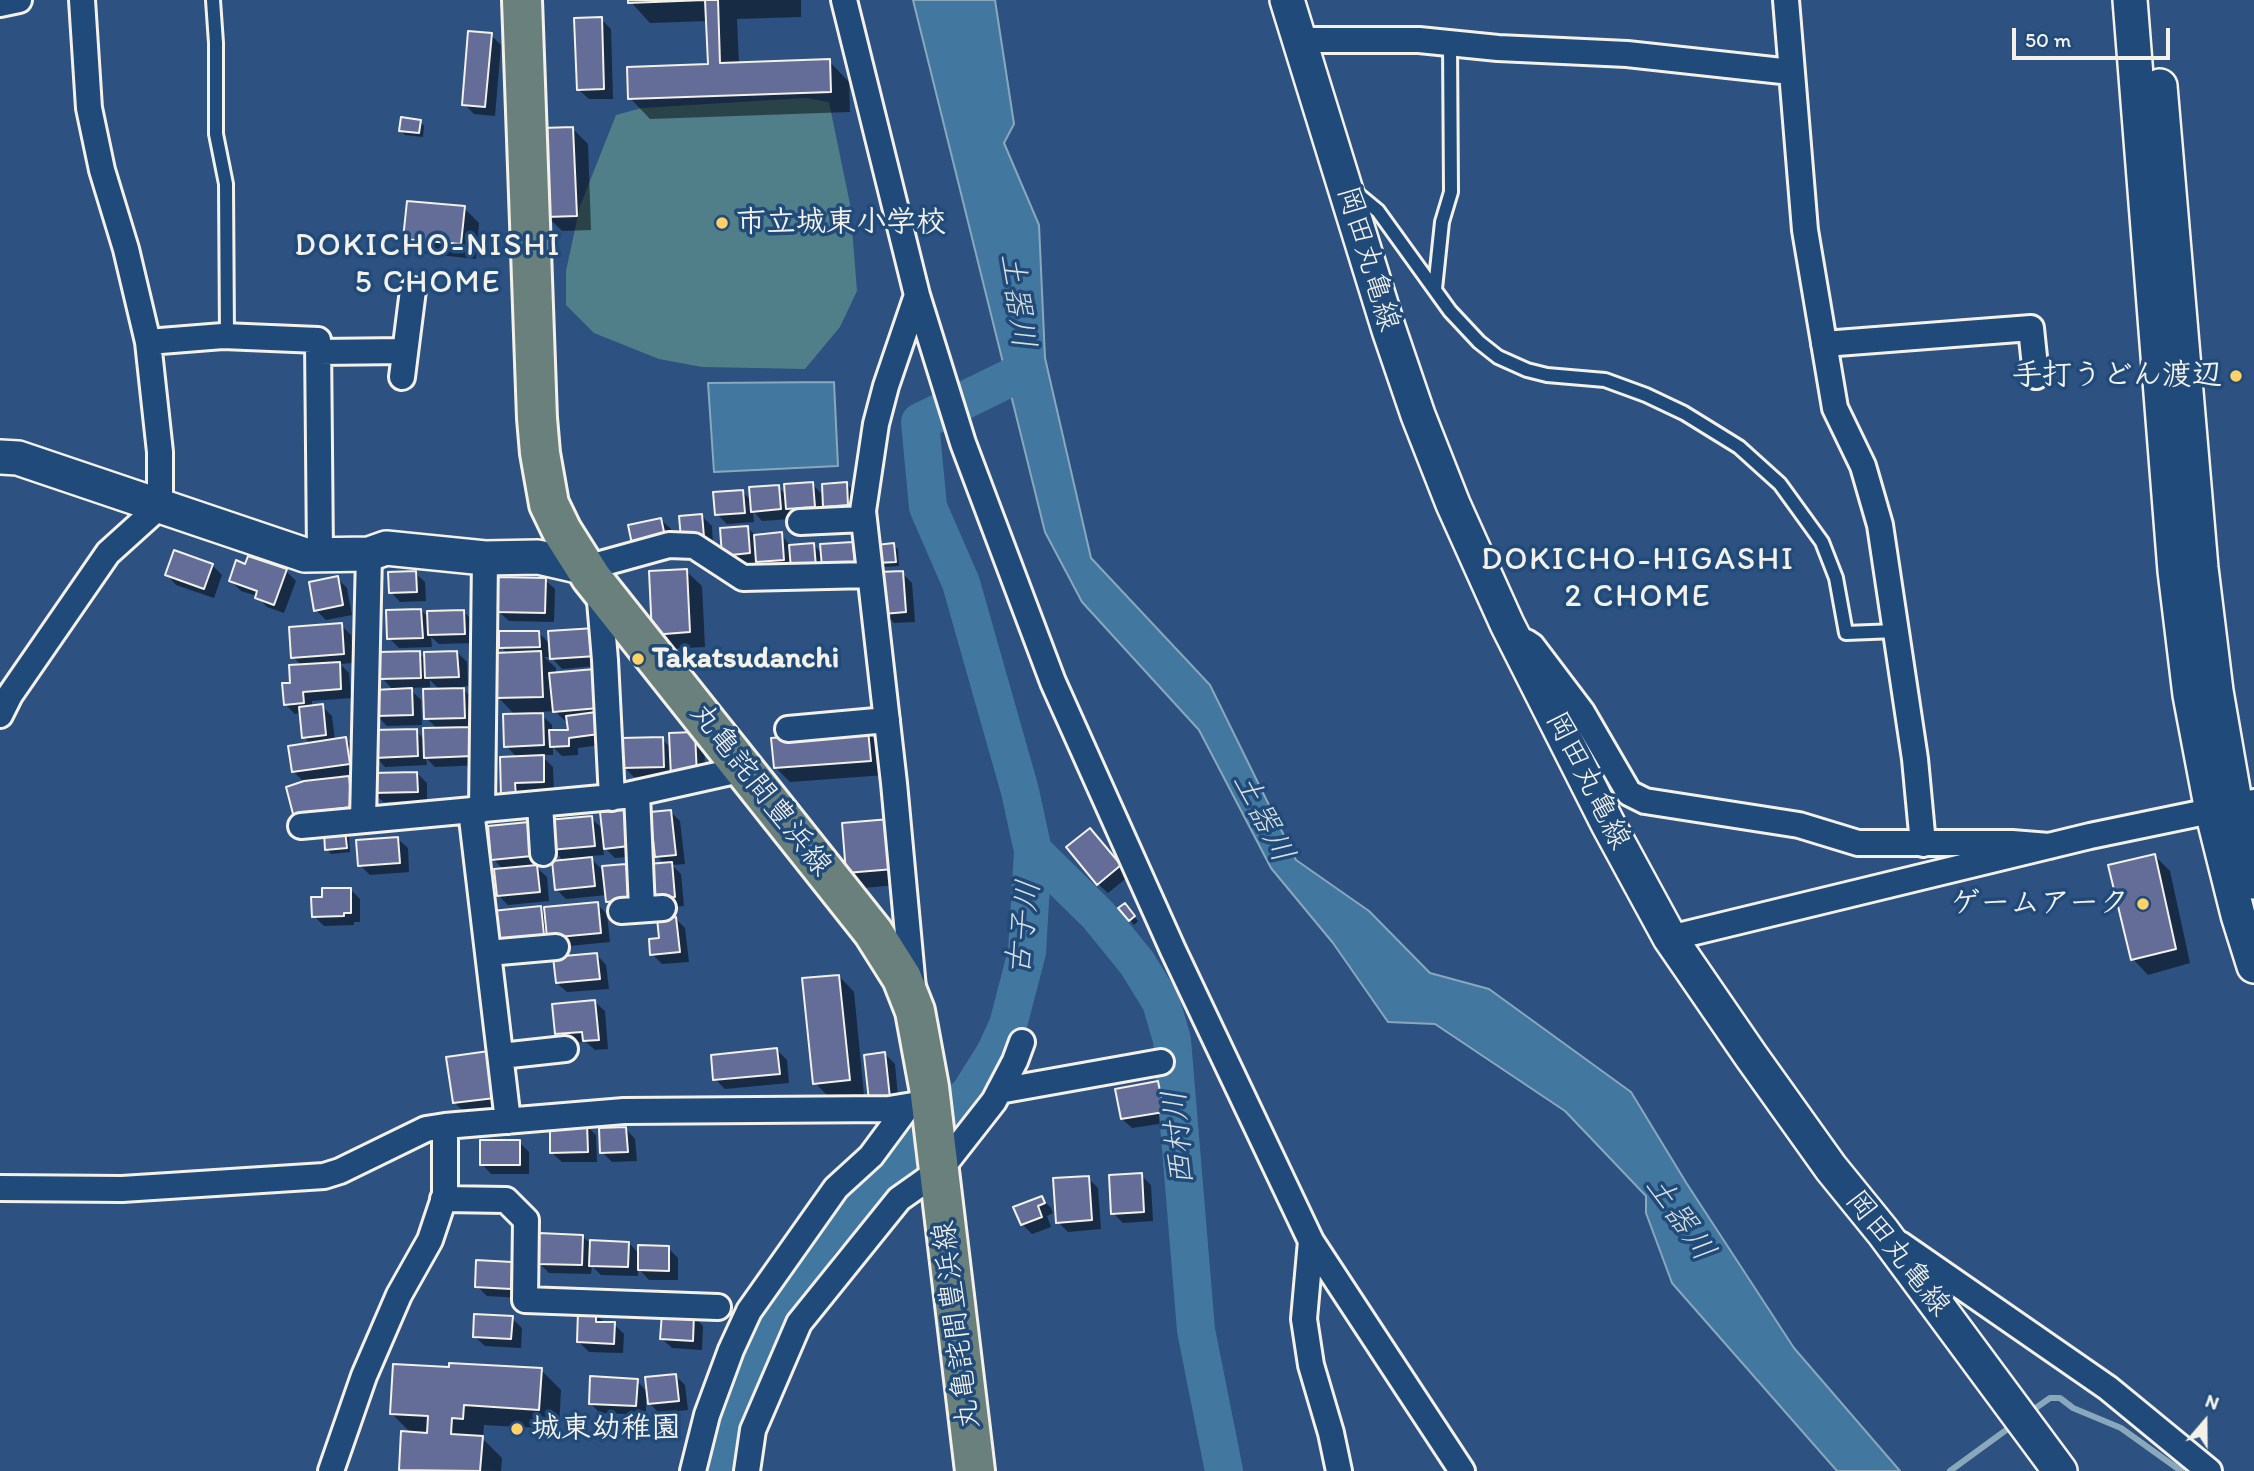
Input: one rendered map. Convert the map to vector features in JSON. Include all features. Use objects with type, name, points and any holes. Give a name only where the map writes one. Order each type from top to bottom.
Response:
[{"type":"main road","name":"丸亀詫間豊浜線","points":[[522,0],[540,453],[549,503],[562,531],[592,578],[873,932],[902,978],[915,1011],[919,1104],[939,1165],[975,1471]]},
{"type":"street","points":[[0,4],[19,0]]},
{"type":"street","points":[[0,715],[10,695],[108,553],[160,506],[160,452],[148,342],[126,249],[102,170],[89,108],[82,0]]},
{"type":"street","points":[[844,0],[917,295],[963,443],[1053,682],[1179,962],[1311,1241],[1462,1471]]},
{"type":"street","name":"岡田丸亀線","points":[[1287,0],[1418,415],[1453,504],[1511,632],[1608,824],[1670,937],[1831,1168],[1883,1232],[2060,1471]]},
{"type":"street","points":[[1786,0],[1805,230],[1835,408],[1863,466],[1880,525],[1915,759],[1923,844]]},
{"type":"street","points":[[2130,0],[2175,571],[2190,695],[2234,806],[2238,915],[2254,965]]},
{"type":"street","points":[[2154,0],[2201,568],[2234,806],[2254,882]]},
{"type":"street","points":[[1298,40],[1419,40],[1627,54],[1791,72]]},
{"type":"street","points":[[402,377],[413,290]]},
{"type":"street","points":[[915,1011],[887,720],[863,511],[876,424],[917,295]]},
{"type":"street","points":[[1824,344],[2031,328],[2036,376]]},
{"type":"street","points":[[148,342],[227,337],[318,340],[320,555]]},
{"type":"street","points":[[318,352],[405,351]]},
{"type":"street","points":[[0,457],[18,458],[305,555],[369,554],[386,548],[485,558],[538,557],[592,578],[669,545],[694,546],[743,578],[870,575]]},
{"type":"street","points":[[800,522],[864,519]]},
{"type":"street","points":[[363,820],[369,554]]},
{"type":"street","points":[[485,558],[476,810],[488,953],[509,1121]]},
{"type":"street","points":[[592,578],[605,660],[612,797]]},
{"type":"street","points":[[1511,632],[1532,646],[1582,712],[1629,793],[1645,801],[1800,825],[1857,842],[2012,843],[2049,846]]},
{"type":"street","points":[[788,729],[887,720]]},
{"type":"street","points":[[301,826],[612,797],[744,769]]},
{"type":"street","points":[[637,793],[642,909]]},
{"type":"street","points":[[540,804],[543,853]]},
{"type":"street","points":[[1670,937],[2049,846],[2234,806]]},
{"type":"street","points":[[488,953],[556,947]]},
{"type":"street","points":[[747,1471],[753,1430],[799,1323],[899,1199],[939,1165],[999,1091],[1022,1042]]},
{"type":"street","points":[[501,1056],[565,1049]]},
{"type":"street","points":[[999,1091],[1161,1062]]},
{"type":"street","points":[[0,1188],[122,1189],[324,1176],[340,1171],[426,1129],[444,1126],[624,1111],[889,1109],[919,1104]]},
{"type":"street","points":[[693,1471],[707,1415],[749,1311],[836,1188],[871,1156],[919,1104]]},
{"type":"street","points":[[331,1471],[364,1376],[399,1295],[430,1240],[443,1199],[444,1126]]},
{"type":"street","points":[[443,1199],[506,1200],[526,1220],[525,1300],[718,1307]]},
{"type":"street","points":[[1883,1232],[2108,1388],[2209,1471]]},
{"type":"street","points":[[1311,1241],[1304,1319],[1311,1365],[1339,1471]]},
{"type":"lane","points":[[213,0],[216,134],[226,184],[227,337]]},
{"type":"lane","points":[[1435,289],[1442,222],[1451,191],[1450,43]]},
{"type":"lane","points":[[1343,182],[1378,211],[1450,311],[1479,342],[1498,357],[1527,370],[1547,375],[1605,380],[1646,395],[1684,413],[1739,447],[1780,484],[1822,542],[1836,578],[1846,633],[1896,631]]},
{"type":"green space","points":[[806,98],[829,102],[850,204],[857,291],[840,327],[805,369],[702,367],[659,359],[594,333],[566,305],[566,271],[580,206],[616,115],[642,108]]},
{"type":"water","name":"土器川","points":[[913,0],[995,0],[1014,124],[1004,143],[1039,225],[1045,358],[1091,558],[1210,685],[1296,860],[1369,911],[1430,973],[1489,989],[1631,1092],[1687,1184],[1794,1348],[1900,1471],[1837,1471],[1672,1283],[1646,1213],[1646,1196],[1565,1111],[1435,1024],[1388,1022],[1333,943],[1271,868],[1199,730],[1082,602],[1045,532]]},
{"type":"water","points":[[834,382],[838,466],[714,472],[708,383]]},
{"type":"building","points":[[628,0],[705,0],[628,3]]},
{"type":"building","points":[[705,0],[718,0],[720,63],[830,59],[831,92],[628,99],[627,67],[708,64]]},
{"type":"building","points":[[602,17],[604,89],[577,90],[574,18]]},
{"type":"building","points":[[468,31],[492,33],[485,107],[462,105]]},
{"type":"building","points":[[401,117],[421,120],[419,133],[399,131]]},
{"type":"building","points":[[573,127],[577,216],[546,217],[542,128]]},
{"type":"building","points":[[407,201],[465,206],[461,244],[403,239]]},
{"type":"building","points":[[813,482],[815,507],[786,509],[784,484]]},
{"type":"building","points":[[847,482],[848,505],[823,507],[822,484]]},
{"type":"building","points":[[779,485],[781,509],[751,512],[749,487]]},
{"type":"building","points":[[743,490],[745,513],[715,515],[713,492]]},
{"type":"building","points":[[702,514],[704,537],[681,539],[679,516]]},
{"type":"building","points":[[661,518],[666,541],[633,549],[628,525]]},
{"type":"building","points":[[748,526],[750,553],[722,556],[720,528]]},
{"type":"building","points":[[782,532],[784,560],[756,562],[754,535]]},
{"type":"building","points":[[853,542],[855,564],[822,567],[820,544]]},
{"type":"building","points":[[814,543],[816,567],[791,569],[789,545]]},
{"type":"building","points":[[894,543],[896,562],[877,563],[876,545]]},
{"type":"building","points":[[174,550],[213,564],[204,589],[165,575]]},
{"type":"building","points":[[248,556],[287,569],[274,605],[255,598],[257,591],[229,581],[236,560],[245,564]]},
{"type":"building","points":[[687,569],[690,632],[652,635],[649,571]]},
{"type":"building","points":[[416,571],[417,592],[389,593],[388,572]]},
{"type":"building","points":[[903,571],[906,612],[883,614],[879,572]]},
{"type":"building","points":[[338,576],[343,605],[314,611],[309,582]]},
{"type":"building","points":[[498,577],[546,578],[545,613],[497,612]]},
{"type":"building","points":[[421,609],[423,638],[387,639],[386,610]]},
{"type":"building","points":[[464,610],[465,634],[428,635],[427,611]]},
{"type":"building","points":[[342,623],[344,654],[291,658],[289,627]]},
{"type":"building","points":[[595,628],[597,656],[550,659],[548,631]]},
{"type":"building","points":[[499,631],[539,631],[540,647],[499,648]]},
{"type":"building","points":[[420,651],[421,678],[380,679],[379,652]]},
{"type":"building","points":[[457,651],[459,677],[425,678],[424,652]]},
{"type":"building","points":[[541,651],[543,697],[496,698],[495,653]]},
{"type":"building","points":[[340,662],[341,689],[303,692],[304,703],[284,705],[282,683],[290,683],[289,665]]},
{"type":"building","points":[[595,669],[599,708],[553,712],[549,673]]},
{"type":"building","points":[[412,688],[413,715],[375,716],[374,690]]},
{"type":"building","points":[[464,688],[465,718],[424,719],[423,689]]},
{"type":"building","points":[[323,704],[326,735],[302,738],[299,707]]},
{"type":"building","points":[[596,712],[599,734],[569,738],[569,746],[550,747],[549,730],[568,730],[566,716]]},
{"type":"building","points":[[543,713],[544,745],[504,747],[503,714]]},
{"type":"building","points":[[472,727],[473,756],[424,758],[423,728]]},
{"type":"building","points":[[417,729],[418,756],[374,758],[373,730]]},
{"type":"building","points":[[868,730],[871,761],[774,768],[771,738]]},
{"type":"building","points":[[695,732],[697,777],[671,777],[669,733]]},
{"type":"building","points":[[346,737],[350,764],[292,772],[288,746]]},
{"type":"building","points":[[663,737],[664,767],[622,768],[621,738]]},
{"type":"building","points":[[544,755],[544,782],[515,783],[516,797],[501,798],[500,757]]},
{"type":"building","points":[[417,772],[418,792],[372,793],[371,773]]},
{"type":"building","points":[[349,776],[352,807],[293,814],[286,787],[304,781]]},
{"type":"building","points":[[625,810],[629,846],[604,849],[600,812]]},
{"type":"building","points":[[671,810],[676,855],[655,857],[650,812]]},
{"type":"building","points":[[592,816],[595,846],[550,850],[547,820]]},
{"type":"building","points":[[890,819],[894,869],[846,873],[842,823]]},
{"type":"building","points":[[529,822],[532,856],[491,860],[488,826]]},
{"type":"building","points":[[1090,828],[1121,865],[1097,885],[1066,847]]},
{"type":"building","points":[[345,830],[347,848],[325,850],[324,832]]},
{"type":"building","points":[[398,837],[400,863],[358,866],[356,840]]},
{"type":"building","points":[[2155,854],[2176,949],[2131,960],[2108,865]]},
{"type":"building","points":[[592,857],[595,886],[555,890],[552,861]]},
{"type":"building","points":[[672,862],[675,897],[652,899],[648,864]]},
{"type":"building","points":[[626,864],[630,900],[606,902],[602,866]]},
{"type":"building","points":[[537,865],[540,892],[497,896],[494,869]]},
{"type":"building","points":[[322,888],[351,888],[351,913],[344,913],[344,916],[312,917],[311,897],[322,897]]},
{"type":"building","points":[[598,902],[601,933],[547,938],[544,907]]},
{"type":"building","points":[[1125,903],[1135,916],[1129,921],[1118,908]]},
{"type":"building","points":[[541,906],[544,935],[495,939],[492,911]]},
{"type":"building","points":[[676,917],[680,952],[650,955],[649,939],[659,938],[657,918]]},
{"type":"building","points":[[597,953],[600,979],[556,983],[553,957]]},
{"type":"building","points":[[839,975],[850,1080],[813,1084],[802,978]]},
{"type":"building","points":[[595,1000],[599,1040],[583,1041],[582,1032],[555,1034],[552,1004]]},
{"type":"building","points":[[777,1048],[780,1074],[713,1080],[711,1055]]},
{"type":"building","points":[[489,1051],[495,1098],[453,1103],[446,1057]]},
{"type":"building","points":[[885,1052],[890,1098],[869,1101],[864,1055]]},
{"type":"building","points":[[1158,1081],[1164,1112],[1121,1119],[1115,1089]]},
{"type":"building","points":[[587,1123],[588,1152],[550,1153],[550,1124]]},
{"type":"building","points":[[626,1127],[628,1152],[600,1153],[599,1128]]},
{"type":"building","points":[[480,1140],[520,1140],[520,1165],[480,1165]]},
{"type":"building","points":[[1142,1173],[1144,1212],[1111,1214],[1109,1175]]},
{"type":"building","points":[[1089,1176],[1092,1220],[1056,1223],[1053,1178]]},
{"type":"building","points":[[1042,1196],[1045,1203],[1038,1206],[1042,1217],[1021,1225],[1013,1207]]},
{"type":"building","points":[[539,1233],[583,1235],[582,1265],[538,1264]]},
{"type":"building","points":[[590,1240],[629,1242],[628,1267],[589,1266]]},
{"type":"building","points":[[638,1245],[669,1246],[669,1271],[638,1270]]},
{"type":"building","points":[[476,1260],[512,1262],[511,1289],[475,1287]]},
{"type":"building","points":[[578,1311],[596,1312],[596,1322],[615,1322],[614,1344],[577,1342]]},
{"type":"building","points":[[662,1313],[694,1314],[693,1341],[660,1339]]},
{"type":"building","points":[[474,1314],[513,1316],[511,1339],[473,1337]]},
{"type":"building","points":[[449,1363],[542,1368],[539,1410],[464,1405],[463,1419],[452,1418],[451,1434],[483,1436],[480,1471],[399,1470],[401,1431],[427,1433],[428,1416],[390,1414],[393,1364],[449,1367]]},
{"type":"building","points":[[676,1374],[679,1401],[648,1404],[645,1377]]},
{"type":"building","points":[[590,1376],[638,1379],[636,1406],[589,1404]]},
{"type":"waterway","name":"古子川","points":[[715,1471],[736,1402],[774,1309],[821,1240],[970,1093],[995,1053],[1008,1025],[1027,952],[1033,851],[1020,791],[961,583],[928,507],[920,422],[1026,370]]},
{"type":"waterway","name":"西村川","points":[[1033,851],[1098,915],[1137,963],[1161,1002],[1172,1040],[1196,1330],[1224,1471]]},
{"type":"waterway","points":[[2030,1412],[2050,1398],[2060,1398],[2073,1408],[2121,1428],[2181,1471]]},
{"type":"waterway","points":[[1950,1471],[2013,1425]]},
{"type":"place","name":"市立城東小学校","points":[[722,223]]},
{"type":"place","name":"手打うどん渡辺","points":[[2236,376]]},
{"type":"place","name":"Takatsudanchi","points":[[638,659]]},
{"type":"place","name":"ゲームアーク","points":[[2143,904]]},
{"type":"place","name":"城東幼稚園","points":[[517,1429]]},
{"type":"district","name":"DOKICHO-NISHI 5 CHOME","points":[[428,266]]},
{"type":"district","name":"DOKICHO-HIGASHI 2 CHOME","points":[[1638,580]]}]
